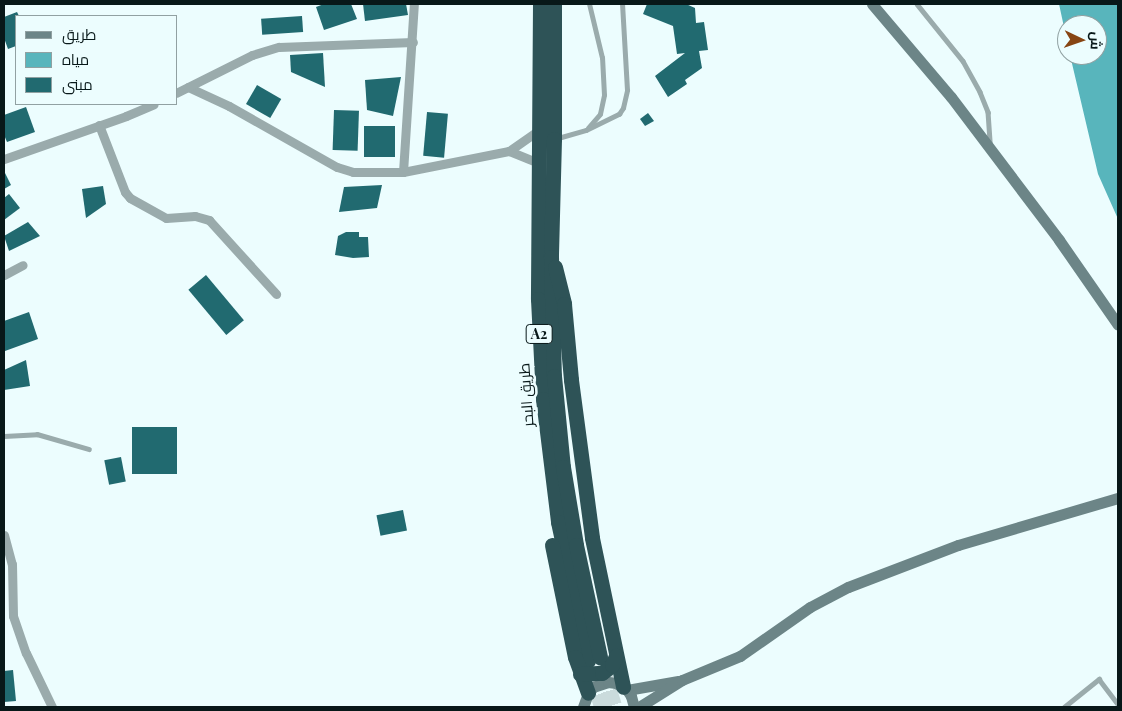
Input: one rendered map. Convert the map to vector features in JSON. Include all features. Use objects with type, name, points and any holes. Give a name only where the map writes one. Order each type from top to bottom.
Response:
[{"type":"highway","name":"طريق البحر","points":[[540,4],[538,299],[543,400],[551,481],[565,561],[589,664]]},
{"type":"highway","name":"طريق البحر","points":[[554,4],[554,139],[550,257],[554,376],[563,467],[576,545],[589,664]]},
{"type":"highway","points":[[550,257],[563,296],[570,380],[588,510],[616,656],[625,688]]},
{"type":"highway","points":[[584,704],[589,664],[602,673],[612,664],[616,656]]},
{"type":"main road","points":[[872,4],[951,97],[1059,240],[1118,325]]},
{"type":"main road","points":[[638,707],[682,680],[740,656],[810,608],[848,587],[958,545],[1118,498]]},
{"type":"main road","points":[[625,688],[682,680]]},
{"type":"main road","points":[[584,704],[600,683],[616,683],[625,688],[634,707]]},
{"type":"street","points":[[403,172],[414,4]]},
{"type":"street","points":[[178,92],[252,55],[279,47],[413,42]]},
{"type":"street","points":[[188,87],[229,106],[344,170],[364,173],[403,172],[509,150],[538,131]]},
{"type":"street","points":[[4,159],[151,105]]},
{"type":"street","points":[[99,125],[125,192],[130,198],[166,218],[195,216],[208,220],[276,294]]},
{"type":"street","points":[[509,150],[538,163]]},
{"type":"street","points":[[4,275],[24,266]]},
{"type":"street","points":[[4,535],[12,564],[8,595],[13,616],[26,653],[52,707]]},
{"type":"lane","points":[[586,130],[600,114],[604,95],[602,58],[589,4]]},
{"type":"lane","points":[[554,139],[586,130],[619,114],[626,100],[622,4]]},
{"type":"lane","points":[[917,4],[963,61],[980,92],[988,112],[991,132],[989,147]]},
{"type":"lane","points":[[4,436],[15,434],[47,435],[89,449]]},
{"type":"lane","points":[[1064,707],[1099,679],[1118,704]]},
{"type":"water","points":[[1059,4],[1118,4],[1118,219],[1098,174],[1072,65],[1107,65],[1107,15],[1061,15]]},
{"type":"building","points":[[324,4],[351,4],[357,19],[324,30],[316,7]]},
{"type":"building","points":[[363,4],[406,4],[408,15],[365,21]]},
{"type":"building","points":[[647,4],[686,4],[695,8],[696,23],[704,22],[708,50],[699,51],[702,68],[685,80],[687,84],[668,97],[655,76],[685,53],[677,54],[673,26],[643,14]]},
{"type":"building","points":[[17,12],[18,15],[15,15],[15,46],[8,49],[4,38],[4,17]]},
{"type":"building","points":[[302,16],[303,32],[262,35],[261,19]]},
{"type":"building","points":[[323,53],[325,87],[291,72],[290,55]]},
{"type":"building","points":[[401,77],[393,116],[367,110],[365,80]]},
{"type":"building","points":[[257,85],[281,99],[270,118],[246,104]]},
{"type":"building","points":[[26,107],[35,132],[7,142],[4,135],[4,115]]},
{"type":"building","points":[[334,110],[359,111],[358,151],[333,150]]},
{"type":"building","points":[[427,112],[448,114],[444,158],[423,156]]},
{"type":"building","points":[[648,113],[654,121],[645,126],[640,119]]},
{"type":"building","points":[[364,126],[395,126],[395,157],[364,157]]},
{"type":"building","points":[[4,171],[11,185],[4,189]]},
{"type":"building","points":[[382,185],[377,208],[339,212],[344,187]]},
{"type":"building","points":[[103,186],[106,204],[86,218],[82,189]]},
{"type":"building","points":[[9,194],[20,208],[4,220],[4,198]]},
{"type":"building","points":[[28,222],[40,236],[9,251],[4,236]]},
{"type":"building","points":[[346,232],[359,232],[359,237],[368,237],[369,257],[353,258],[335,255],[338,236]]},
{"type":"building","points":[[206,275],[244,320],[226,335],[188,290]]},
{"type":"building","points":[[29,312],[38,339],[5,351],[4,321]]},
{"type":"building","points":[[26,360],[30,386],[4,390],[4,370]]},
{"type":"building","points":[[132,427],[177,427],[177,474],[132,474]]},
{"type":"building","points":[[121,457],[126,482],[109,485],[104,460]]},
{"type":"building","points":[[403,510],[407,531],[381,536],[376,515]]},
{"type":"building","points":[[13,670],[16,701],[4,702],[4,671]]},
{"type":"tunnel","points":[[603,668],[615,707]]},
{"type":"tunnel","points":[[591,672],[602,707]]}]
